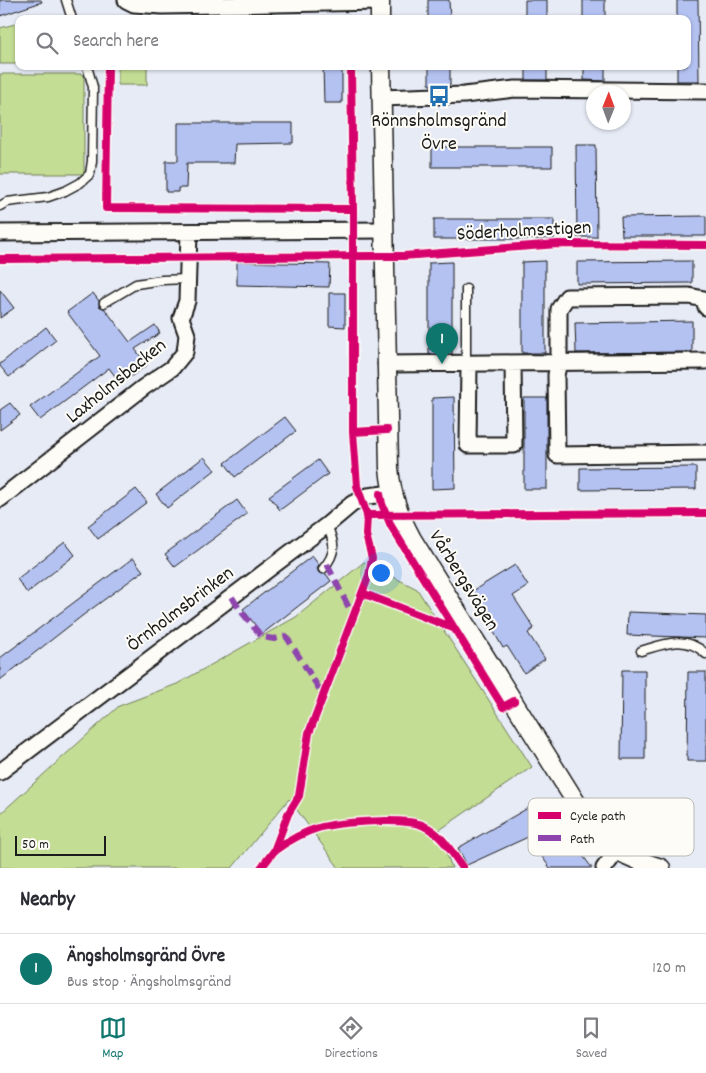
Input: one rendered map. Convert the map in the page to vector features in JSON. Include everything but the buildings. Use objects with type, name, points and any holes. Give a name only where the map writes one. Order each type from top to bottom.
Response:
[{"type":"street","points":[[126,0],[134,4],[162,6],[380,7]]},
{"type":"street","name":"Vårbergsvägen","points":[[382,70],[386,364],[389,468],[392,494],[400,516],[412,539],[574,798]]},
{"type":"street","points":[[382,98],[464,94],[515,89],[706,91]]},
{"type":"street","points":[[0,233],[384,230]]},
{"type":"street","name":"Laxholmsbacken","points":[[0,499],[136,393],[172,368],[185,352],[187,335],[181,318],[187,301],[189,232]]},
{"type":"street","points":[[706,307],[704,299],[689,296],[567,297],[559,309],[559,362],[556,375],[557,455],[706,453]]},
{"type":"street","points":[[386,364],[706,361]]},
{"type":"street","points":[[468,364],[468,446],[514,445],[513,363]]},
{"type":"street","name":"Örnholmsbrinken","points":[[0,772],[327,525],[352,504],[368,496],[392,494]]},
{"type":"street","points":[[604,868],[613,856]]},
{"type":"street","name":"Vårbergsvägen","points":[[628,856],[661,868]]},
{"type":"lane","points":[[66,0],[71,15]]},
{"type":"lane","points":[[0,206],[7,202],[48,197],[65,191],[80,183],[90,174],[92,161],[93,87],[88,70]]},
{"type":"lane","points":[[104,303],[136,284],[188,279]]},
{"type":"lane","points":[[466,289],[468,364]]},
{"type":"lane","points":[[323,569],[330,560],[333,551],[333,540],[327,525]]},
{"type":"lane","points":[[641,651],[672,642],[696,644],[706,654]]},
{"type":"green space","points":[[15,24],[15,64],[0,64],[0,28]]},
{"type":"green space","points":[[118,70],[147,70],[147,85],[118,85]]},
{"type":"green space","points":[[0,74],[84,74],[84,174],[0,174]]},
{"type":"green space","points":[[364,562],[417,589],[532,767],[438,831],[452,868],[339,868],[289,799],[232,868],[0,868],[0,814],[119,706],[177,684],[296,617]]},
{"type":"marked path","points":[[327,564],[353,616]]},
{"type":"marked path","points":[[232,597],[262,637],[274,639],[286,636],[323,695]]},
{"type":"cycle path","points":[[108,70],[106,208],[353,209],[351,70]]},
{"type":"cycle path","points":[[353,209],[353,432],[387,430]]},
{"type":"cycle path","name":"Söderholmsstigen","points":[[0,259],[403,256],[558,244],[706,245]]},
{"type":"cycle path","points":[[353,432],[357,486],[367,515],[706,513]]},
{"type":"cycle path","points":[[380,494],[391,526],[503,707],[514,701]]},
{"type":"cycle path","points":[[261,868],[274,851],[288,814],[299,796],[309,733],[369,575],[372,558],[366,535],[367,515]]},
{"type":"cycle path","points":[[362,593],[453,628]]},
{"type":"cycle path","points":[[274,851],[306,832],[328,826],[356,822],[388,821],[415,823],[430,829],[436,834],[446,844],[463,868]]},
{"type":"place","name":"Rönnsholmsgränd Övre","points":[[439,96]]},
{"type":"place","name":"Ängsholmsgränd Övre","points":[[442,364]]}]
